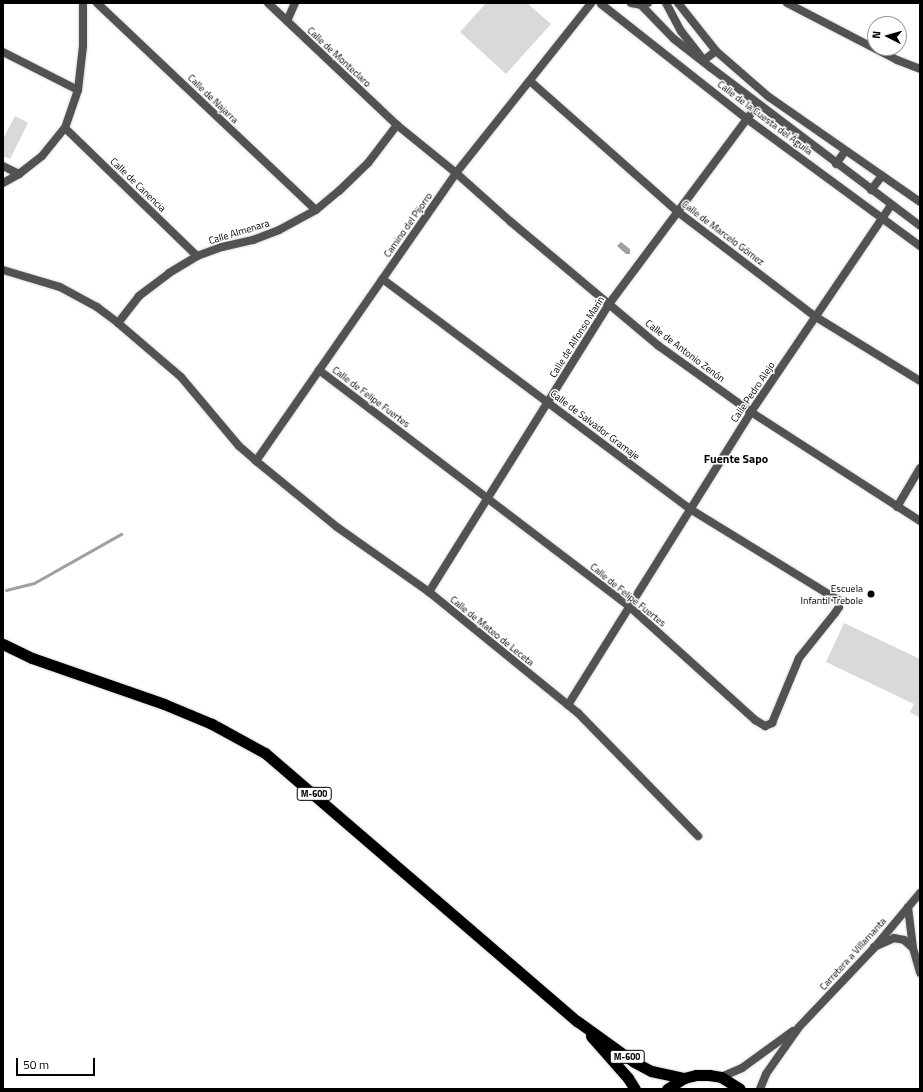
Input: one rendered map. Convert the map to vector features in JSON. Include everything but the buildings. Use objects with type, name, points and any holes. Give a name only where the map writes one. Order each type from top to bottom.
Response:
[{"type":"highway","name":"M-600","points":[[3,644],[32,658],[164,704],[212,724],[265,753],[577,1021],[634,1062],[651,1071],[684,1078],[702,1075],[721,1078],[740,1089]]},
{"type":"highway","name":"M-600","points":[[577,1021],[628,1078],[635,1089]]},
{"type":"highway","name":"M-600","points":[[667,1089],[684,1078]]},
{"type":"street","points":[[3,183],[19,174],[42,156],[64,128],[78,90],[83,46],[83,3]]},
{"type":"street","name":"Calle de Najarra","points":[[98,3],[316,210]]},
{"type":"street","name":"Calle de Monteclaro","points":[[268,3],[397,125],[456,172]]},
{"type":"street","points":[[287,21],[295,3]]},
{"type":"street","name":"Calle de la Cuesta del Águila","points":[[601,3],[747,119],[920,246]]},
{"type":"street","name":"Camino del Pijorro","points":[[256,461],[456,172],[530,82],[589,6],[601,3]]},
{"type":"street","points":[[631,3],[645,4]]},
{"type":"street","name":"Calle de la Cuesta del Águila","points":[[666,3],[681,31],[710,67]]},
{"type":"street","name":"Calle de la Cuesta del Águila","points":[[678,3],[716,51],[769,96],[845,151],[920,202]]},
{"type":"street","points":[[787,3],[897,60],[920,69]]},
{"type":"street","name":"Calle de la Cuesta del Águila","points":[[645,4],[674,39],[836,164],[920,226]]},
{"type":"street","points":[[704,60],[716,51]]},
{"type":"street","points":[[3,52],[78,90]]},
{"type":"street","name":"Calle de Marcelo Gómez","points":[[530,82],[678,212],[816,316],[920,381]]},
{"type":"street","name":"Calle de Alfonso Marín","points":[[428,592],[609,304],[758,104]]},
{"type":"street","name":"Calle de la Cuesta del Águila","points":[[788,127],[796,116]]},
{"type":"street","name":"Calle Almenara","points":[[118,323],[139,296],[169,273],[197,256],[222,247],[253,240],[279,230],[316,210],[339,191],[368,163],[397,125]]},
{"type":"street","name":"Calle de Canencia","points":[[64,128],[197,256]]},
{"type":"street","points":[[836,164],[845,151]]},
{"type":"street","points":[[3,166],[19,174]]},
{"type":"street","name":"Calle de Antonio Zenón","points":[[456,172],[659,346],[751,412],[920,521]]},
{"type":"street","points":[[871,190],[882,176]]},
{"type":"street","name":"Calle Pedro Alejo","points":[[568,705],[751,412],[892,205]]},
{"type":"street","name":"Calle de Mateo de Leceta","points":[[3,270],[60,287],[98,307],[118,323],[181,377],[239,446],[256,461],[337,527],[428,592],[568,705],[698,836]]},
{"type":"street","name":"Calle de Salvador Gramaje","points":[[382,279],[690,509],[802,578]]},
{"type":"street","name":"Calle de Felipe Fuertes","points":[[319,370],[488,497],[630,607],[755,720],[767,726],[772,723],[799,658],[839,607],[838,600],[802,578]]},
{"type":"street","points":[[897,507],[920,468]]},
{"type":"street","name":"Carretera a Villamanta","points":[[798,1027],[874,948],[920,893]]},
{"type":"street","points":[[908,907],[913,948],[920,973]]},
{"type":"street","points":[[874,948],[894,938],[904,940],[913,948]]},
{"type":"street","points":[[721,1078],[742,1068],[798,1027]]},
{"type":"street","points":[[760,1089],[766,1074],[798,1027]]},
{"type":"shaded area","points":[[486,3],[527,3],[551,24],[506,74],[460,32]]},
{"type":"shaded area","points":[[15,116],[28,123],[10,159],[3,156],[3,139]]},
{"type":"shaded area","points":[[621,242],[630,249],[630,254],[626,254],[617,246]]},
{"type":"shaded area","points":[[844,623],[920,659],[920,718],[910,712],[914,704],[826,662]]},
{"type":"waterway","points":[[6,590],[34,583],[121,534]]},
{"type":"place","name":"Escuela Infantil Trebole","points":[[871,594]]},
{"type":"district","name":"Fuente Sapo","points":[[736,459]]}]
